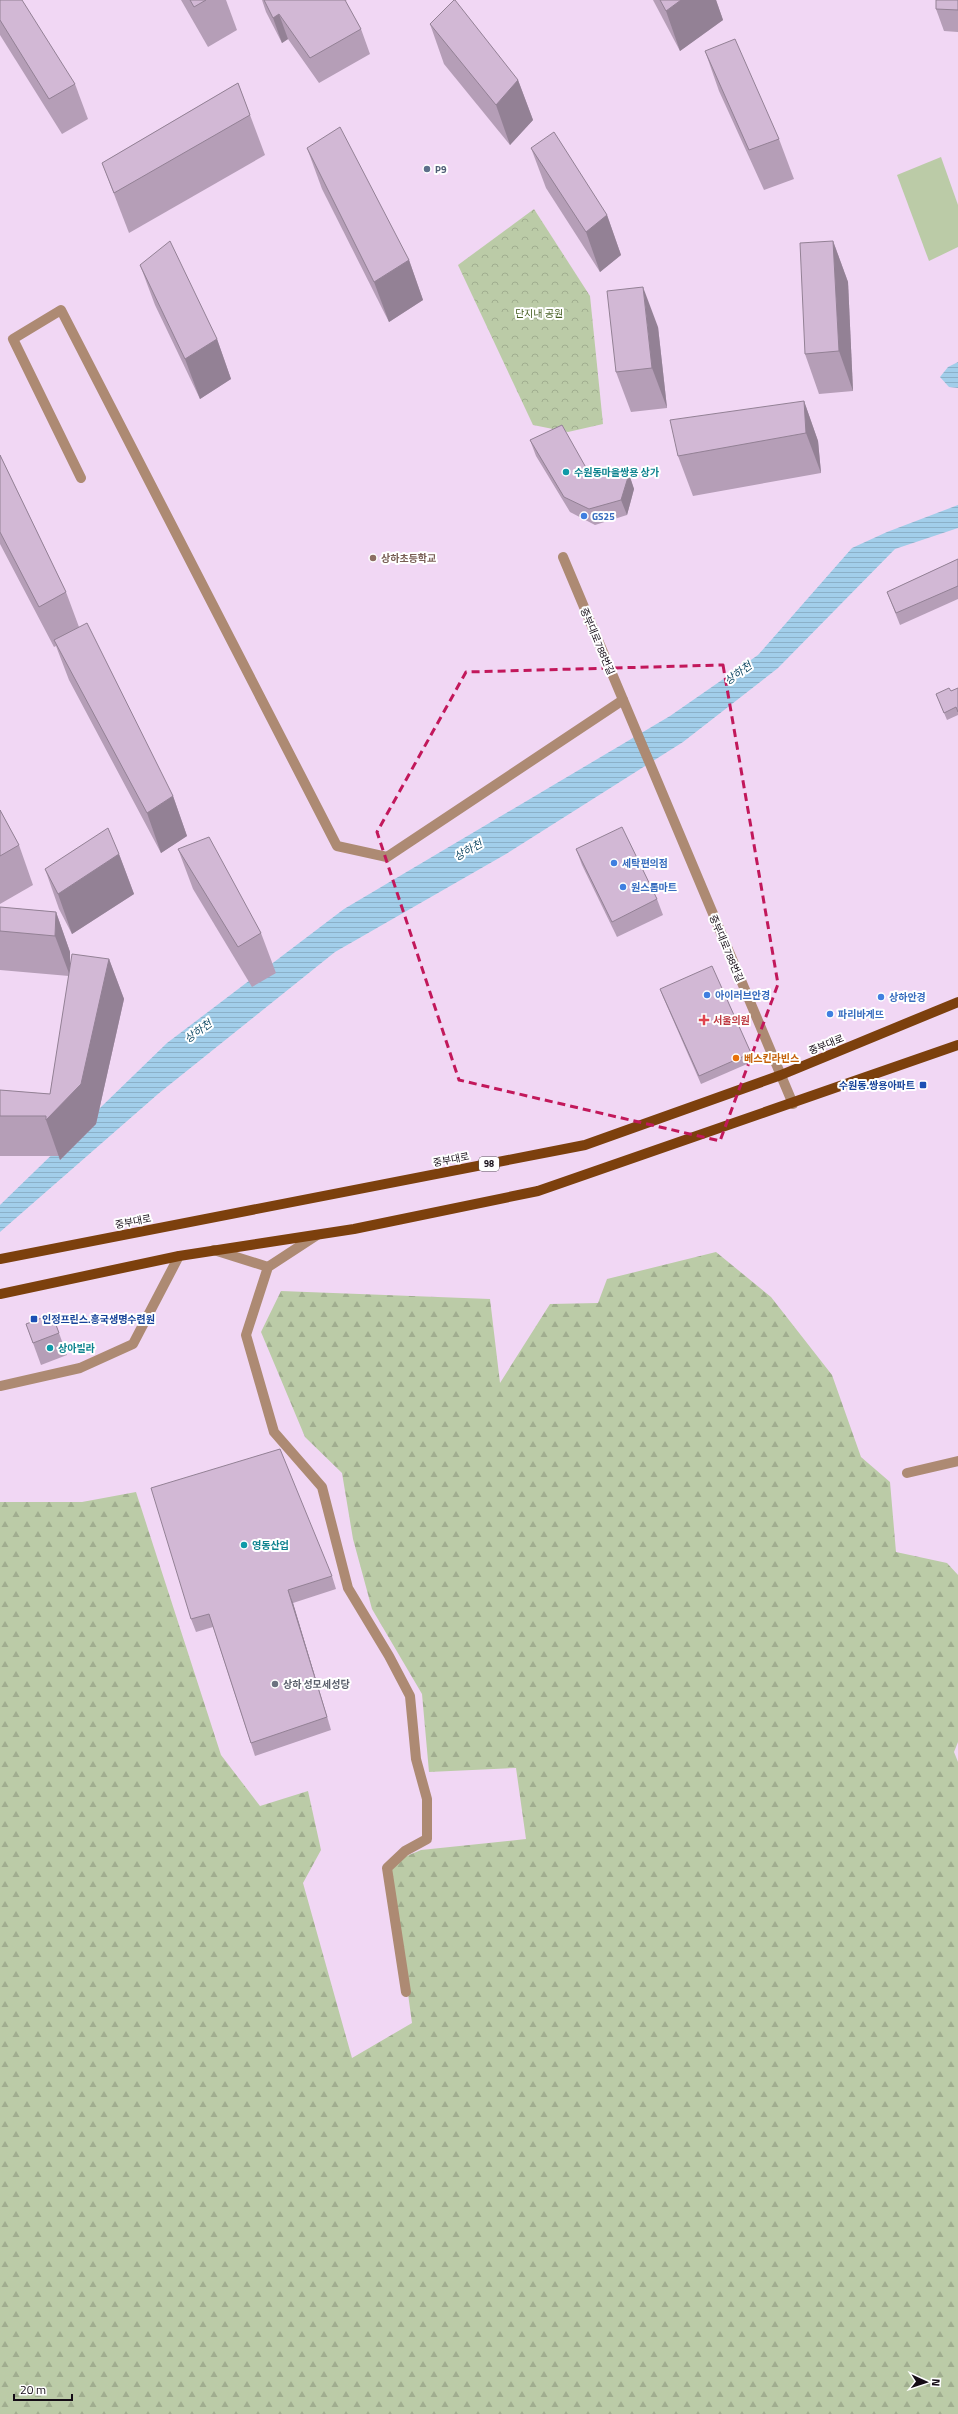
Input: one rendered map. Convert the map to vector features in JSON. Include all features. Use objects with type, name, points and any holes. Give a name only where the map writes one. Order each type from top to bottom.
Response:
[{"type":"main road","name":"중부대로","points":[[0,1259],[585,1145],[781,1075],[958,1002]]},
{"type":"main road","points":[[0,1294],[178,1256],[317,1234],[538,1191],[793,1104],[958,1045]]},
{"type":"street","points":[[81,478],[13,339],[61,310],[337,846],[387,857],[623,700]]},
{"type":"street","name":"중부대로788번길","points":[[563,557],[660,791],[793,1104]]},
{"type":"street","points":[[317,1234],[268,1267],[246,1335],[274,1432],[322,1487],[348,1588],[389,1656],[410,1696],[416,1759],[427,1799],[427,1839],[405,1851],[387,1868],[406,1992]]},
{"type":"street","points":[[214,1250],[268,1267]]},
{"type":"street","points":[[0,1386],[80,1368],[133,1344],[178,1256]]},
{"type":"street","points":[[907,1473],[958,1461]]},
{"type":"highlighted area","points":[[723,665],[778,984],[720,1141],[459,1080],[377,832],[466,672]]},
{"type":"green space","points":[[941,157],[958,205],[958,247],[929,261],[897,175]]},
{"type":"green space","name":"단지내 공원","points":[[534,209],[590,296],[603,424],[568,432],[533,425],[458,265]]},
{"type":"green space","points":[[716,1252],[771,1297],[832,1375],[861,1457],[890,1482],[896,1552],[947,1563],[958,1575],[958,1742],[954,1752],[958,1762],[958,2414],[0,2414],[0,1502],[82,1502],[136,1492],[221,1755],[260,1806],[308,1791],[321,1850],[303,1883],[352,2058],[412,2023],[390,1863],[421,1850],[526,1839],[516,1768],[429,1772],[422,1694],[372,1609],[353,1539],[342,1473],[305,1437],[261,1332],[281,1291],[490,1299],[500,1383],[550,1304],[598,1303],[607,1279]]},
{"type":"water","points":[[958,362],[958,388],[949,387],[940,377],[948,367]]},
{"type":"water","name":"상하천","points":[[958,505],[958,528],[895,549],[778,668],[683,742],[506,854],[335,952],[158,1094],[0,1232],[0,1205],[167,1043],[344,909],[670,716],[758,655],[852,548],[887,532]]},
{"type":"building","points":[[0,0],[22,0],[75,84],[49,99],[0,20]]},
{"type":"building","points":[[190,0],[206,0],[194,7]]},
{"type":"building","points":[[264,0],[345,0],[361,29],[310,58],[279,14],[273,18]]},
{"type":"building","points":[[454,0],[518,80],[496,105],[430,24]]},
{"type":"building","points":[[660,0],[681,0],[666,11]]},
{"type":"building","points":[[936,0],[958,0],[958,10],[936,9]]},
{"type":"building","points":[[735,39],[779,139],[749,150],[705,51]]},
{"type":"building","points":[[238,83],[250,115],[114,193],[102,163]]},
{"type":"building","points":[[340,127],[409,260],[374,282],[307,148]]},
{"type":"building","points":[[554,132],[607,215],[586,232],[531,148]]},
{"type":"building","points":[[170,241],[217,339],[185,359],[140,265]]},
{"type":"building","points":[[833,241],[839,351],[805,354],[800,243]]},
{"type":"building","points":[[643,287],[652,368],[616,372],[607,291]]},
{"type":"building","points":[[804,401],[806,433],[678,456],[670,420]]},
{"type":"building","name":"수원동마을쌍용 상가","points":[[562,425],[589,473],[629,474],[621,500],[589,509],[564,497],[530,440]]},
{"type":"building","points":[[0,455],[66,592],[39,607],[0,532]]},
{"type":"building","points":[[958,559],[958,586],[896,613],[887,592]]},
{"type":"building","points":[[87,623],[173,796],[147,813],[54,640]]},
{"type":"building","points":[[949,688],[951,691],[958,688],[958,712],[956,707],[944,713],[936,694]]},
{"type":"building","points":[[0,810],[19,845],[0,856]]},
{"type":"building","points":[[622,827],[657,899],[612,922],[576,849]]},
{"type":"building","points":[[108,828],[119,854],[58,894],[45,869]]},
{"type":"building","points":[[209,837],[261,933],[238,947],[178,849]]},
{"type":"building","points":[[0,907],[56,912],[55,936],[0,931]]},
{"type":"building","points":[[72,954],[109,959],[81,1084],[46,1120],[46,1116],[0,1116],[0,1090],[50,1094]]},
{"type":"building","points":[[712,966],[751,1053],[699,1076],[660,989]]},
{"type":"building","points":[[52,1314],[59,1333],[33,1343],[26,1324]]},
{"type":"building","name":"영동산업","points":[[280,1449],[332,1576],[288,1590],[327,1717],[251,1743],[209,1614],[191,1619],[151,1488]]},
{"type":"place","name":"P9","points":[[427,169]]},
{"type":"place","name":"수원동마을쌍용 상가","points":[[566,472]]},
{"type":"place","name":"GS25","points":[[584,516]]},
{"type":"place","name":"상하초등학교","points":[[373,558]]},
{"type":"place","name":"세탁편의점","points":[[614,863]]},
{"type":"place","name":"원스톱마트","points":[[623,887]]},
{"type":"place","name":"아이러브안경","points":[[707,995]]},
{"type":"place","name":"상하안경","points":[[881,997]]},
{"type":"place","name":"파리바게뜨","points":[[830,1014]]},
{"type":"place","name":"서울의원","points":[[704,1020]]},
{"type":"place","name":"베스킨라빈스","points":[[736,1058]]},
{"type":"place","name":"수원동.쌍용아파트","points":[[923,1085]]},
{"type":"place","name":"인정프린스.흥국생명수련원","points":[[34,1319]]},
{"type":"place","name":"상아빌라","points":[[50,1348]]},
{"type":"place","name":"영동산업","points":[[244,1545]]},
{"type":"place","name":"상하 성모세성당","points":[[275,1684]]}]
